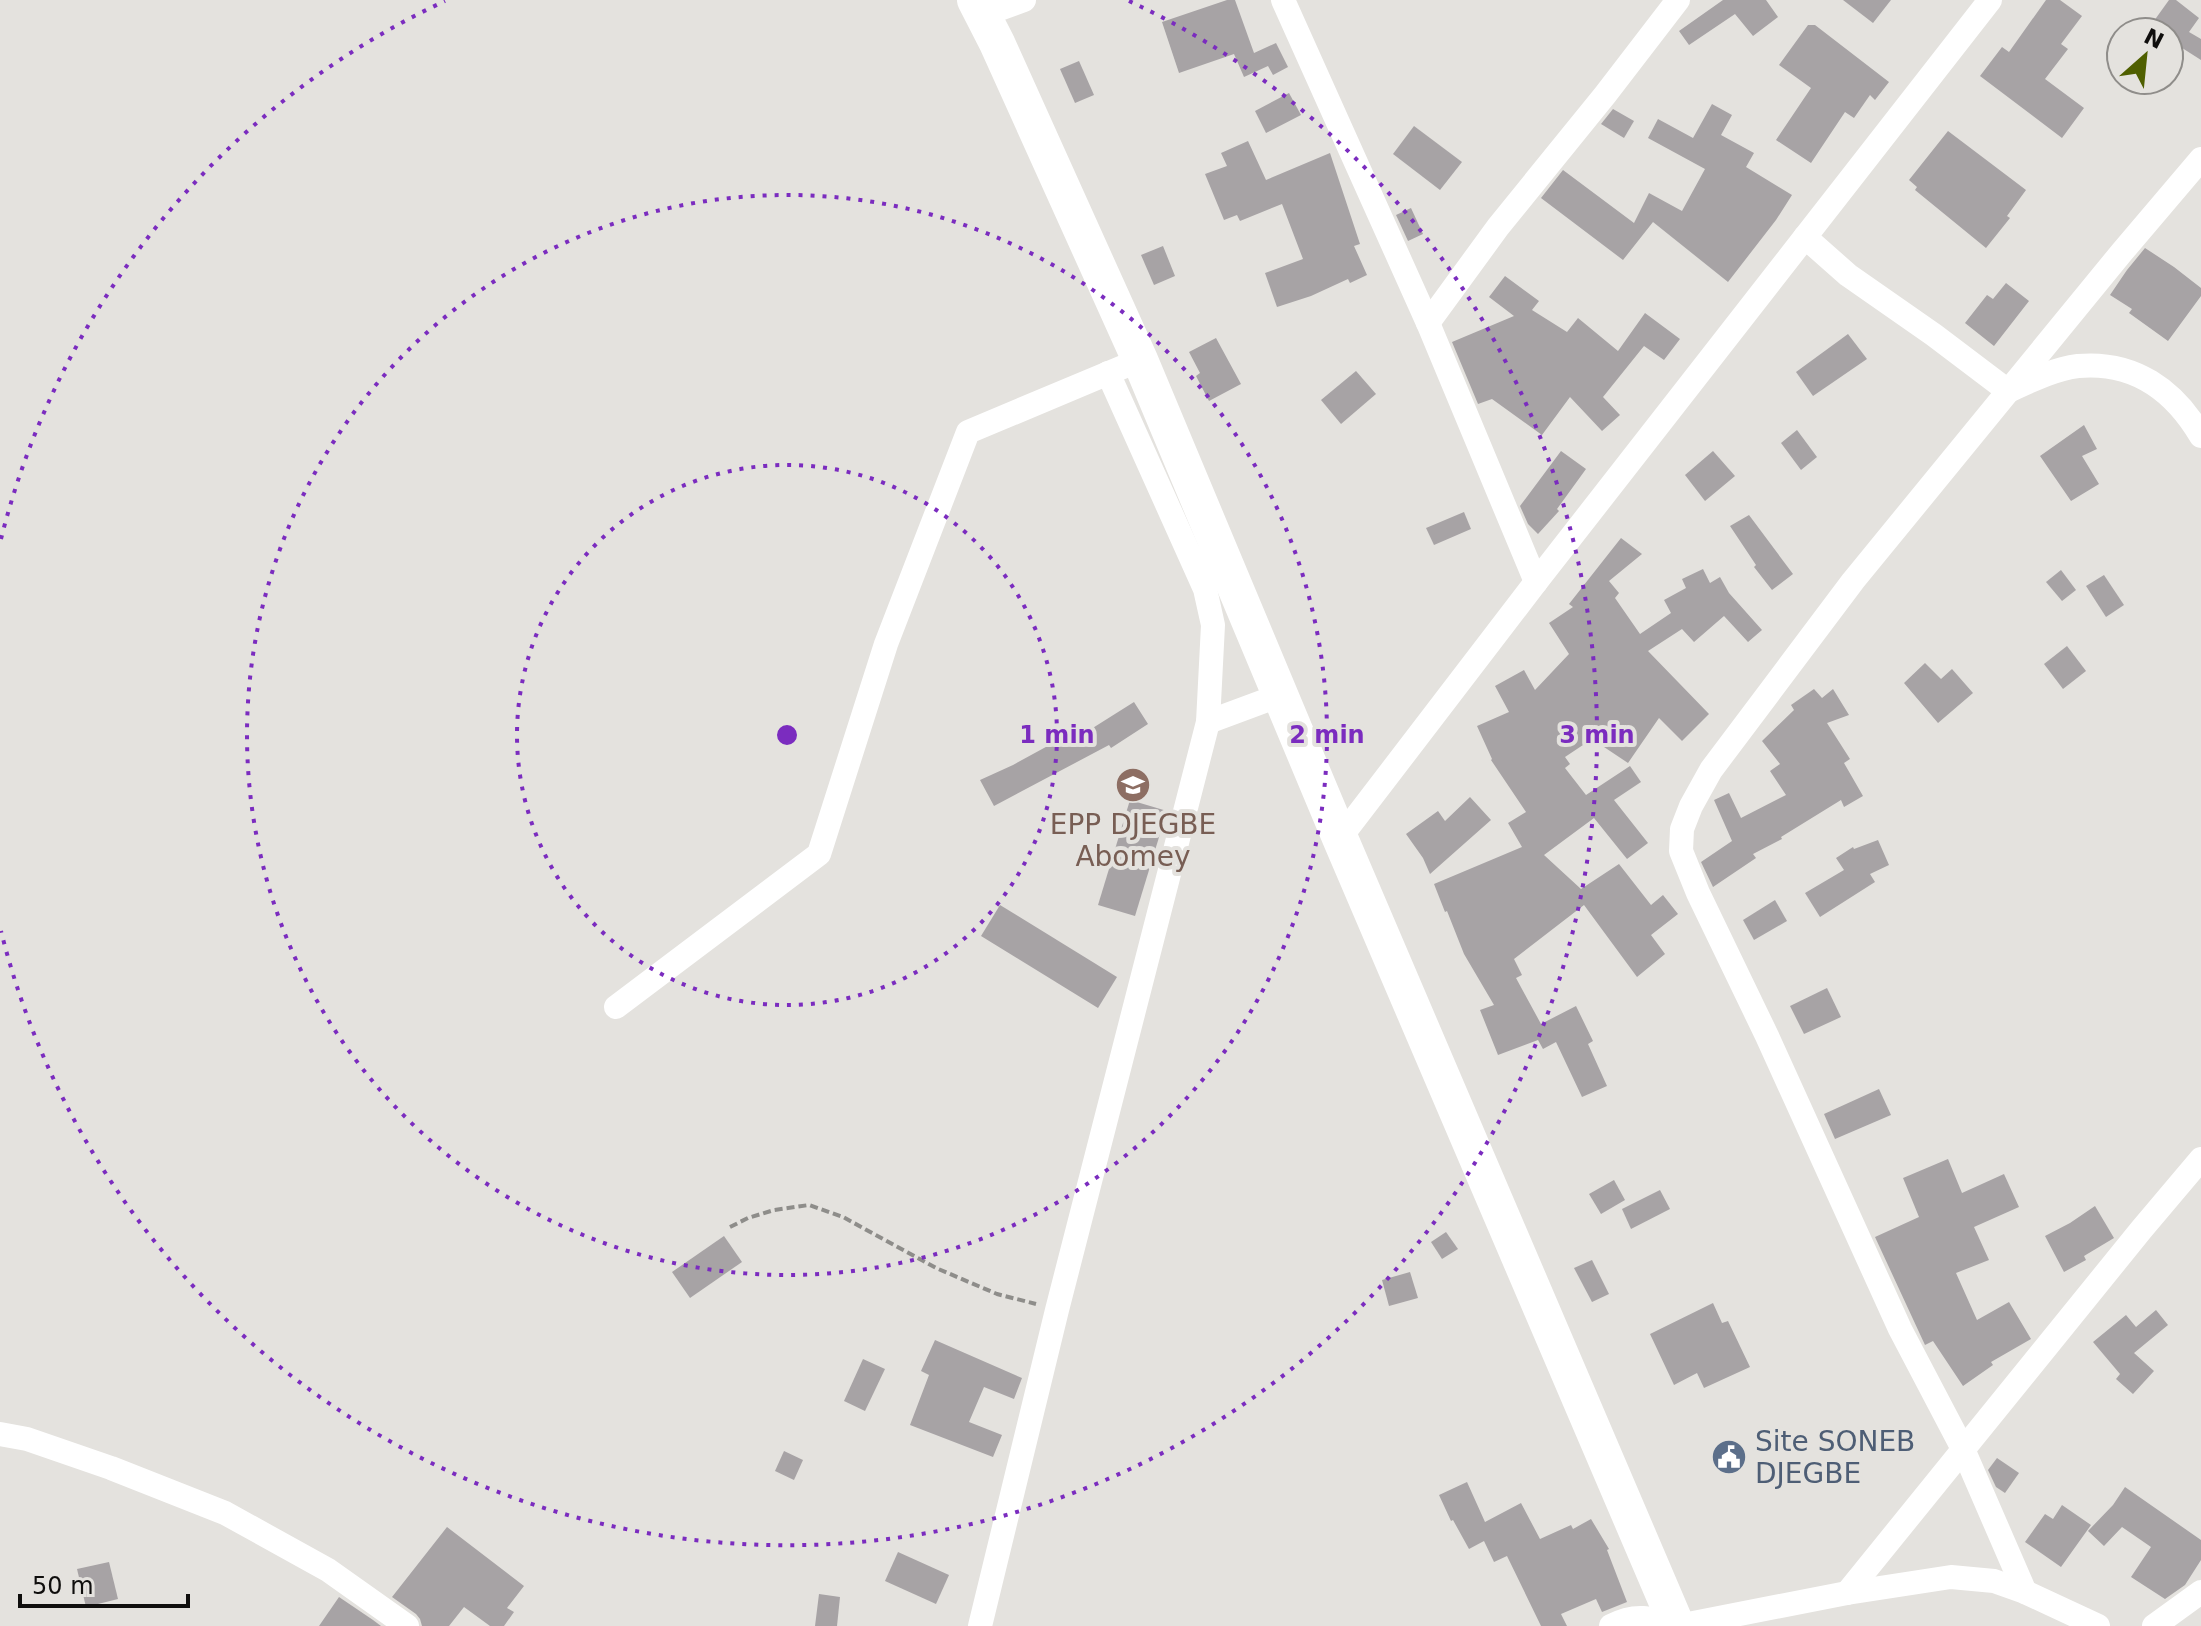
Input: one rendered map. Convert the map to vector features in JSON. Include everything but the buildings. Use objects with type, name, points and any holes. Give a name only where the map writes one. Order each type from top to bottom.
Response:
[{"type":"street","points":[[980,1626],[1057,1310],[1208,722],[1213,625],[1205,589],[1124,367],[979,8],[1024,0]]},
{"type":"street","points":[[1283,0],[1428,323],[1536,582]]},
{"type":"street","points":[[1428,323],[1498,227],[1678,0]]},
{"type":"street","points":[[1340,838],[1990,0]]},
{"type":"street","points":[[2025,1592],[1963,1449],[1900,1329],[1681,851],[1682,829],[1711,770],[1853,581],[2201,159]]},
{"type":"street","points":[[1805,237],[1848,275],[2008,391]]},
{"type":"street","points":[[2008,391],[2042,376],[2077,366],[2108,366],[2131,372],[2172,396],[2201,436]]},
{"type":"street","points":[[1124,367],[1281,695],[1677,1626]]},
{"type":"street","points":[[616,1007],[819,854],[886,644],[968,432],[1124,367]]},
{"type":"street","points":[[1208,722],[1281,695]]},
{"type":"street","points":[[1847,1593],[2201,1159]]},
{"type":"street","points":[[0,1434],[27,1439],[111,1468],[225,1513],[328,1570],[407,1626]]},
{"type":"street","points":[[1611,1626],[1636,1617],[1677,1626],[1847,1593],[1951,1577],[1994,1581],[2098,1626]]},
{"type":"street","points":[[2154,1626],[2201,1592]]},
{"type":"path","points":[[730,1227],[774,1210],[809,1205],[843,1217],[936,1268],[997,1294],[1057,1310]]},
{"type":"place","name":"EPP DJEGBE Abomey","points":[[1133,785]]},
{"type":"place","name":"Site SONEB DJEGBE","points":[[1729,1457]]}]
